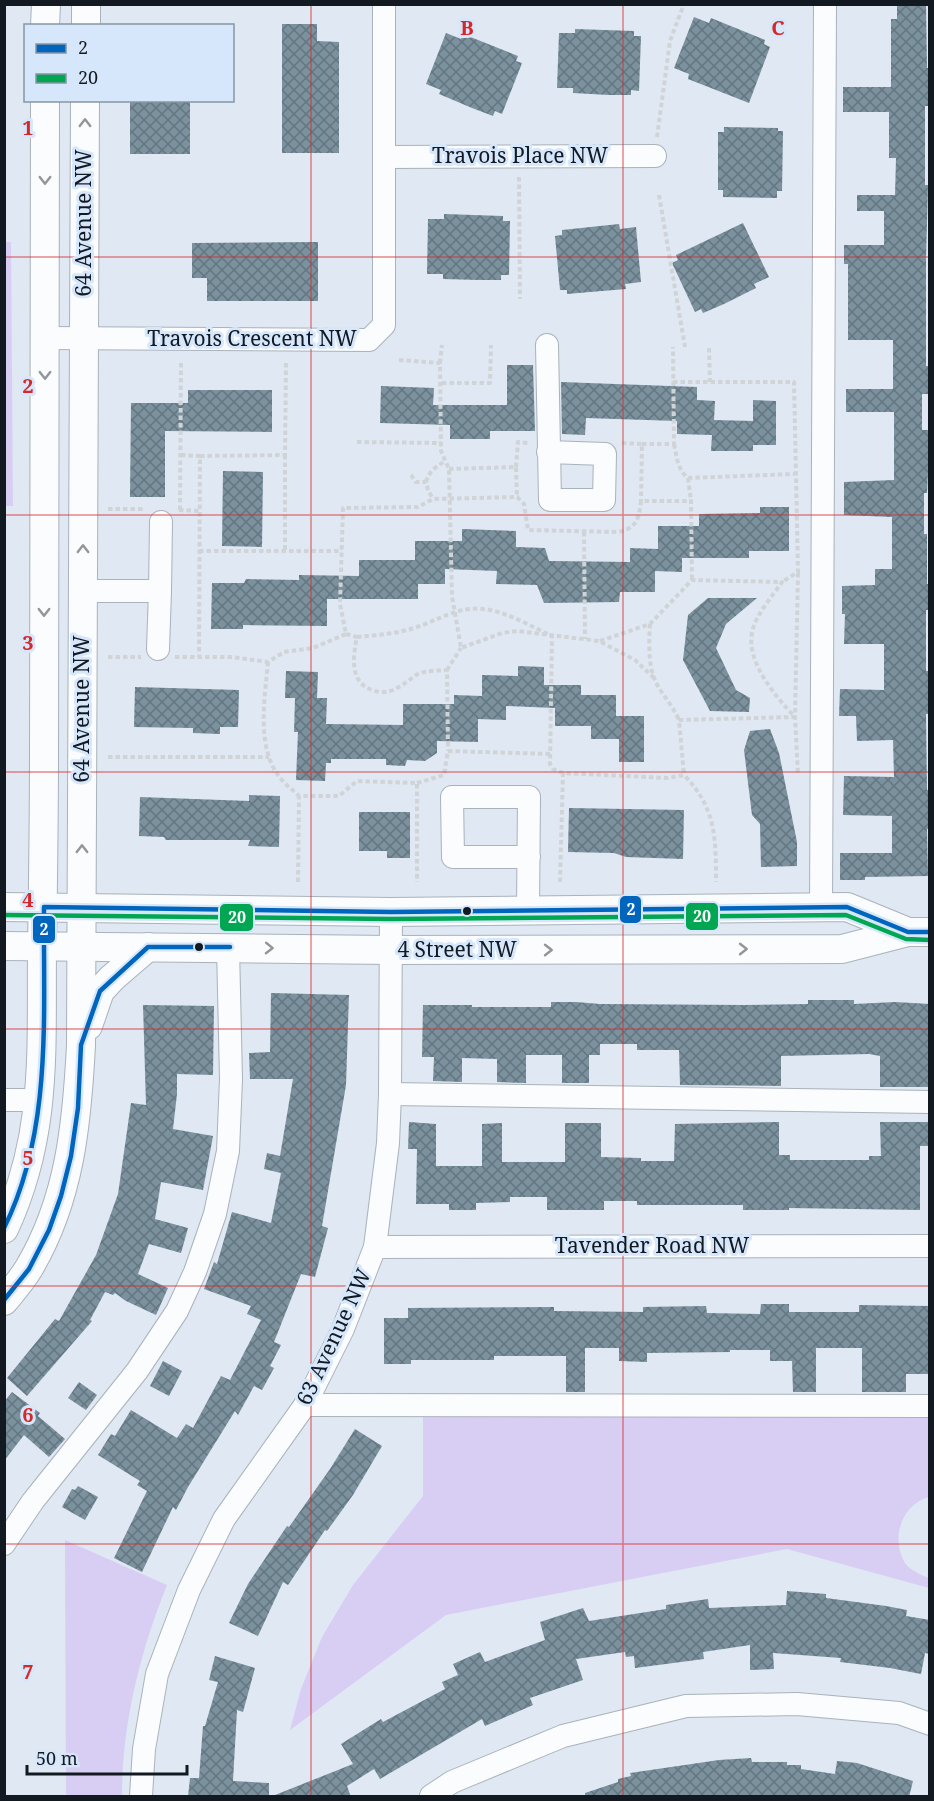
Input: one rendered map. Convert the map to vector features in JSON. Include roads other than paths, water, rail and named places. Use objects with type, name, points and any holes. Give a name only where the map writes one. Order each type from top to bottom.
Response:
[{"type":"main road","points":[[45,4],[45,24]]},
{"type":"main road","points":[[86,4],[86,24]]},
{"type":"main road","name":"64 Avenue NW","points":[[4,1229],[16,1205],[28,1165],[37,1127],[40,1100],[44,907],[45,102]]},
{"type":"main road","name":"64 Avenue NW","points":[[4,1301],[29,1269],[49,1230],[61,1196],[71,1156],[78,1108],[81,1045],[85,102]]},
{"type":"main road","name":"4 Street NW","points":[[4,907],[391,912],[847,907],[919,932]]},
{"type":"main road","name":"4 Street NW","points":[[4,946],[390,950],[842,949],[919,932]]},
{"type":"main road","points":[[81,1045],[100,991],[148,947]]},
{"type":"street","name":"Travois Crescent NW","points":[[45,338],[369,340],[384,325],[384,4]]},
{"type":"street","points":[[821,907],[825,4]]},
{"type":"street","name":"Travois Place NW","points":[[385,157],[655,156]]},
{"type":"street","points":[[546,345],[548,452]]},
{"type":"street","points":[[155,654],[160,591],[161,522]]},
{"type":"street","points":[[82,591],[160,591]]},
{"type":"street","points":[[528,910],[529,856]]},
{"type":"street","name":"63 Avenue NW","points":[[141,1797],[144,1749],[157,1674],[189,1590],[224,1519],[305,1405],[343,1329],[375,1247],[388,1143],[391,912]]},
{"type":"street","points":[[4,1544],[33,1501],[137,1371],[177,1311],[195,1272],[215,1214],[228,1151],[231,1079],[228,947]]},
{"type":"street","points":[[390,1094],[930,1102]]},
{"type":"street","points":[[4,1100],[40,1100]]},
{"type":"street","name":"Tavender Road NW","points":[[375,1247],[930,1246]]},
{"type":"street","points":[[305,1405],[930,1406]]},
{"type":"street","points":[[431,1797],[452,1782],[563,1736],[686,1706],[797,1704],[899,1713],[930,1724]]}]
